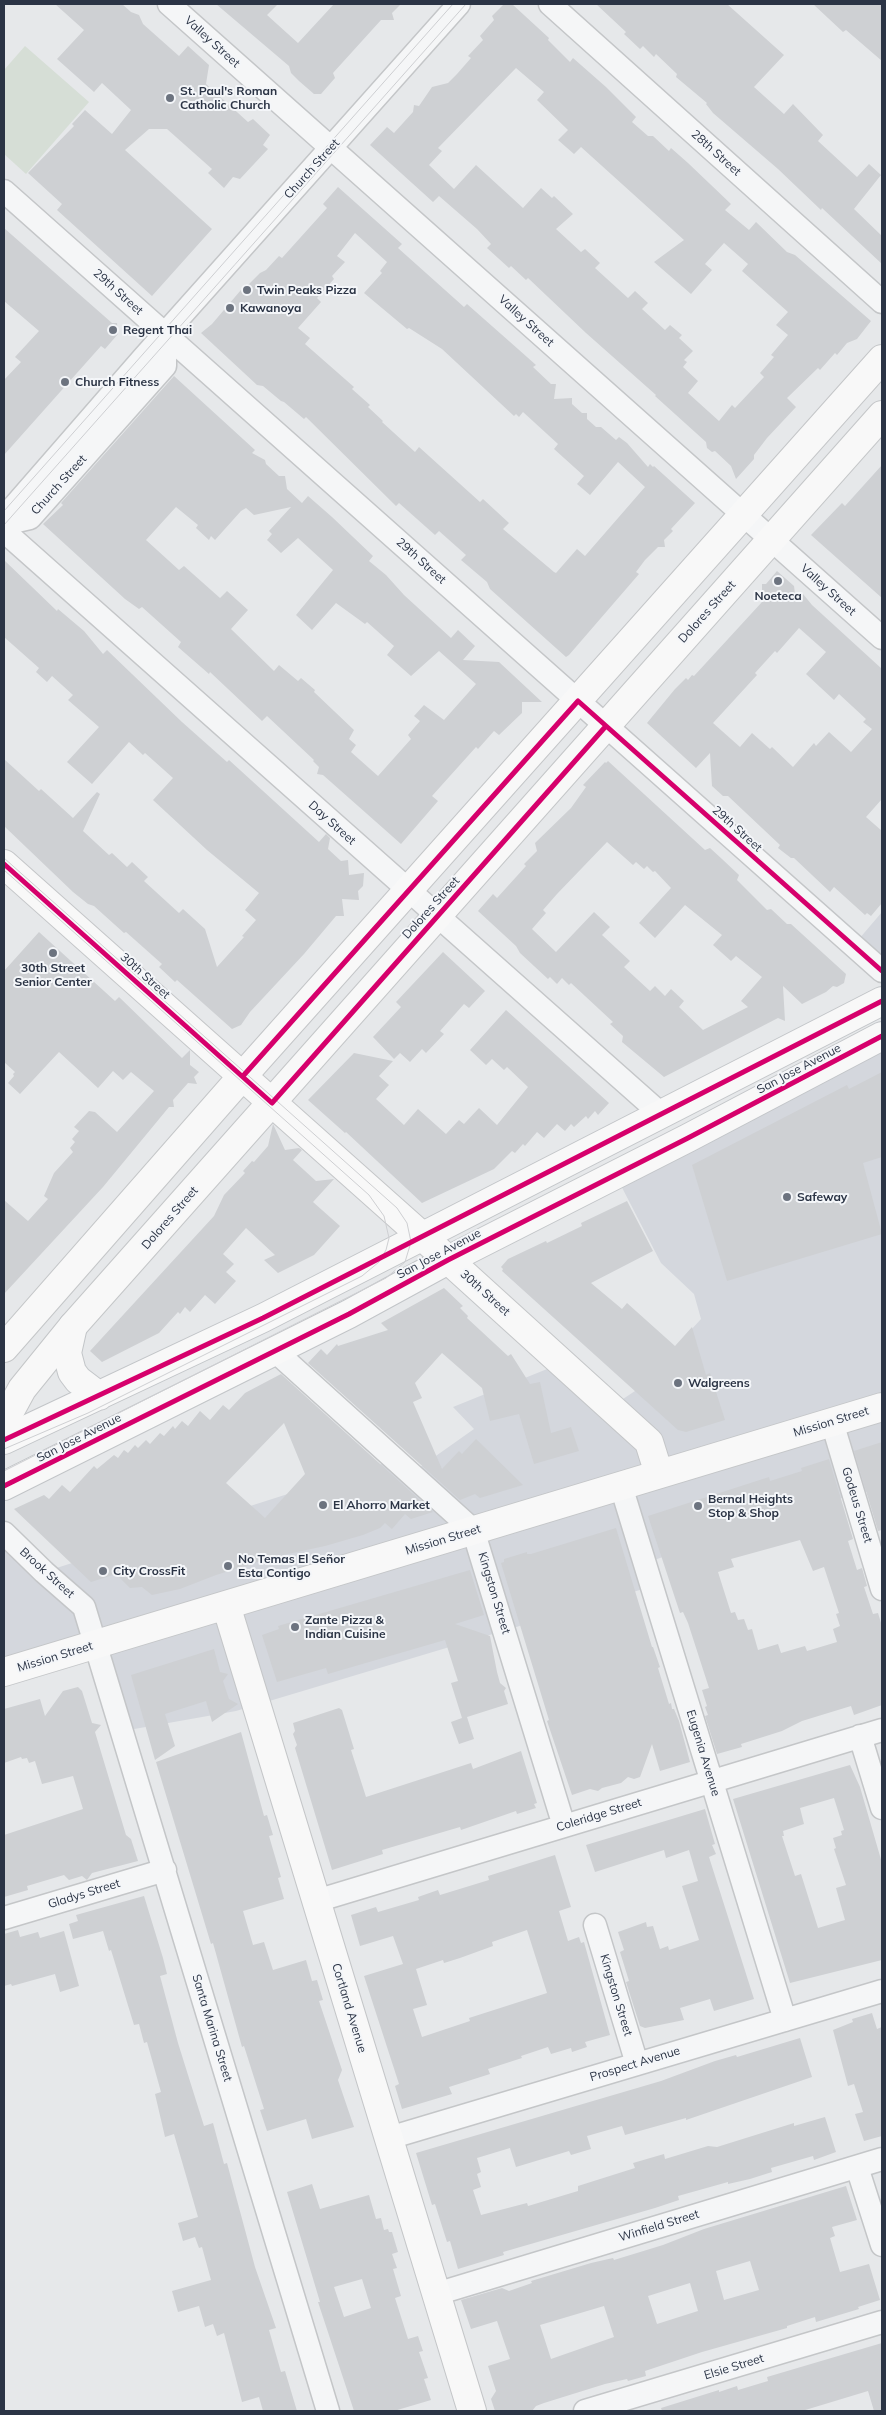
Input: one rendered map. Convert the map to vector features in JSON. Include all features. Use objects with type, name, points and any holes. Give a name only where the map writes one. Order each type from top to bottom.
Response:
[{"type":"main road","points":[[4,1348],[243,1076],[882,360]]},
{"type":"main road","name":"Dolores Street","points":[[4,1422],[22,1389],[73,1326],[882,415]]},
{"type":"main road","name":"30th Street","points":[[4,864],[650,1442],[659,1474]]},
{"type":"main road","name":"San Jose Avenue","points":[[4,1440],[263,1318],[882,1001]]},
{"type":"main road","name":"San Jose Avenue","points":[[4,1486],[275,1351],[882,1036]]},
{"type":"main road","points":[[87,1255],[115,1280]]},
{"type":"main road","points":[[73,1326],[67,1353],[72,1372],[78,1380],[99,1396]]},
{"type":"main road","name":"Mission Street","points":[[4,1672],[882,1407]]},
{"type":"main road","name":"Cortland Avenue","points":[[226,1605],[472,2411]]},
{"type":"street","name":"Valley Street","points":[[168,4],[882,638]]},
{"type":"street","name":"Church Street","points":[[4,518],[165,334],[460,4]]},
{"type":"street","name":"28th Street","points":[[550,4],[882,302]]},
{"type":"street","name":"29th Street","points":[[4,191],[882,971]]},
{"type":"street","name":"Church Street","points":[[4,524],[30,518],[165,366],[165,334]]},
{"type":"street","name":"Day Street","points":[[4,531],[661,1114]]},
{"type":"street","points":[[275,1351],[473,1530]]},
{"type":"street","name":"Godeus Street","points":[[832,1422],[882,1589]]},
{"type":"street","name":"Eugenia Avenue","points":[[621,1486],[785,2020]]},
{"type":"street","name":"Kingston Street","points":[[473,1530],[564,1826]]},
{"type":"street","name":"Brook Street","points":[[4,1533],[44,1572],[84,1606],[97,1644]]},
{"type":"street","name":"Santa Marina Street","points":[[97,1644],[328,2411]]},
{"type":"street","name":"Coleridge Street","points":[[316,1901],[882,1730]]},
{"type":"street","points":[[860,1736],[882,1808]]},
{"type":"street","name":"Gladys Street","points":[[4,1918],[165,1870]]},
{"type":"street","name":"Kingston Street","points":[[595,1926],[636,2064]]},
{"type":"street","name":"Prospect Avenue","points":[[388,2138],[882,1990]]},
{"type":"street","name":"Winfield Street","points":[[436,2294],[882,2159]]},
{"type":"street","points":[[857,2167],[882,2245]]},
{"type":"street","name":"Elsie Street","points":[[585,2411],[882,2322]]},
{"type":"shaded area","points":[[25,46],[89,102],[26,174],[4,154],[4,70]]},
{"type":"shaded area","points":[[882,912],[882,971],[853,946]]},
{"type":"shaded area","points":[[882,1036],[882,1491],[860,1492],[654,1560],[663,1583],[236,1711],[123,1731],[97,1644],[4,1672],[4,1538],[44,1572],[394,1460],[416,1470],[474,1429],[453,1407],[562,1363],[611,1407],[635,1391],[701,1319],[694,1294],[661,1263],[615,1174]]},
{"type":"building","points":[[55,4],[122,4],[131,12],[139,15],[143,24],[179,56],[188,46],[209,65],[206,84],[248,122],[253,119],[270,135],[263,145],[268,149],[240,179],[233,177],[224,188],[208,173],[212,169],[167,129],[149,129],[125,150],[212,229],[152,296],[57,210],[62,204],[28,173],[74,126],[72,124],[85,110],[112,134],[131,110],[102,83],[94,92],[57,59],[84,30]]},
{"type":"building","points":[[216,4],[278,4],[267,15],[298,43],[334,4],[401,4],[392,13],[394,20],[381,20],[333,73],[335,78],[321,94],[314,94],[291,73],[289,66]]},
{"type":"building","points":[[504,4],[512,4],[549,38],[548,40],[570,62],[573,58],[606,87],[636,117],[632,122],[648,136],[653,136],[669,151],[671,148],[731,204],[725,210],[749,230],[756,222],[787,252],[795,255],[871,321],[857,339],[847,343],[837,355],[835,353],[820,370],[818,368],[787,398],[796,407],[767,438],[754,455],[754,459],[736,479],[731,466],[715,451],[712,452],[707,448],[706,442],[656,395],[528,278],[526,280],[511,266],[509,268],[487,248],[491,244],[477,229],[439,196],[433,202],[370,145],[387,127],[394,133],[413,112],[414,105],[419,106],[432,87],[448,83],[457,74],[471,58],[468,56],[483,40],[480,36],[494,20],[492,16]],"holes":[[[516,68],[544,92],[537,100],[568,130],[558,140],[574,154],[581,147],[684,240],[654,262],[691,294],[712,270],[705,264],[724,243],[748,264],[742,271],[788,312],[776,325],[788,335],[771,355],[774,357],[760,373],[764,377],[735,408],[732,405],[719,421],[688,393],[698,381],[683,367],[687,362],[684,360],[693,351],[679,338],[682,335],[670,325],[665,330],[642,309],[648,303],[635,291],[628,298],[595,268],[600,263],[585,249],[581,252],[556,229],[573,214],[554,196],[552,198],[541,188],[523,208],[476,165],[454,189],[429,165],[442,151],[438,148]]]},
{"type":"building","points":[[596,4],[727,4],[784,55],[754,87],[784,114],[793,104],[823,135],[818,141],[857,177],[869,164],[881,175],[854,209],[882,236],[882,264],[822,208],[821,210],[778,169],[713,113],[707,103],[676,77],[677,74],[656,54],[654,57],[643,46],[640,49],[624,34],[626,32]]},
{"type":"building","points":[[813,4],[882,4],[882,61],[846,30],[843,32]]},
{"type":"building","points":[[338,187],[402,244],[398,248],[464,307],[467,304],[536,365],[533,367],[551,384],[556,384],[554,399],[572,398],[572,404],[582,413],[587,413],[587,419],[596,427],[601,427],[616,440],[619,437],[627,443],[648,467],[650,464],[654,466],[695,503],[671,529],[673,531],[664,540],[665,547],[658,547],[645,560],[636,572],[639,574],[566,657],[490,589],[487,582],[461,560],[466,555],[439,531],[435,535],[399,503],[396,506],[306,417],[304,419],[263,386],[257,385],[201,333],[212,324],[246,284],[249,284],[266,270],[279,256],[282,258],[327,208],[323,204]],"holes":[[[355,233],[387,262],[380,271],[382,273],[364,293],[407,329],[409,328],[442,349],[514,416],[516,414],[519,417],[523,412],[558,444],[554,449],[584,476],[577,484],[590,495],[618,462],[645,487],[585,556],[577,549],[556,573],[554,572],[503,529],[509,523],[483,499],[480,502],[419,447],[415,452],[382,422],[368,407],[370,405],[352,389],[354,387],[305,344],[310,338],[298,328],[321,302],[317,298],[334,279],[332,276],[345,262],[337,256]]]},
{"type":"building","points":[[4,228],[112,323],[117,323],[118,334],[105,349],[101,346],[4,455],[4,380],[21,362],[15,357],[39,331],[4,301]]},
{"type":"building","points":[[174,376],[255,450],[252,453],[265,460],[266,464],[279,476],[285,476],[287,489],[302,503],[308,496],[332,517],[373,556],[369,561],[451,638],[458,630],[475,646],[463,660],[499,662],[542,702],[522,702],[522,713],[499,735],[494,731],[478,749],[476,747],[432,796],[438,801],[401,844],[323,775],[317,774],[319,767],[314,760],[267,716],[262,721],[210,672],[209,674],[178,647],[181,642],[142,607],[139,609],[125,599],[43,524],[63,505],[61,503]],"holes":[[[176,507],[198,525],[196,528],[209,540],[211,536],[215,540],[241,511],[246,508],[254,515],[291,507],[269,531],[272,534],[267,540],[281,553],[298,538],[333,570],[296,615],[312,630],[336,603],[365,624],[367,622],[394,646],[387,655],[411,676],[439,651],[476,684],[444,720],[424,705],[414,716],[420,721],[408,735],[411,739],[378,776],[351,752],[356,745],[349,739],[354,730],[314,692],[315,690],[301,678],[298,681],[279,665],[274,671],[231,629],[248,610],[227,591],[220,598],[184,566],[179,570],[146,540]]]},
{"type":"building","points":[[882,465],[882,598],[811,535],[842,503],[845,506]]},
{"type":"building","points":[[4,560],[57,611],[58,609],[84,631],[103,654],[107,650],[182,722],[227,762],[229,760],[319,842],[326,834],[330,838],[328,849],[341,861],[348,860],[349,875],[364,873],[363,886],[358,891],[359,900],[342,899],[344,916],[336,916],[304,954],[250,1012],[241,1025],[232,1029],[177,980],[175,982],[159,967],[162,964],[94,906],[88,904],[73,892],[4,826],[4,759],[39,791],[41,789],[73,818],[97,792],[100,794],[83,831],[109,855],[112,853],[127,867],[132,862],[148,877],[144,881],[179,913],[183,909],[205,929],[217,967],[244,937],[242,936],[256,920],[245,910],[259,893],[207,850],[153,800],[173,778],[145,753],[143,755],[129,742],[92,784],[67,762],[99,727],[68,700],[73,695],[52,676],[47,682],[36,672],[39,668],[4,637]]},
{"type":"building","points":[[777,571],[794,586],[795,594],[803,594],[812,605],[882,669],[882,799],[866,817],[882,831],[882,903],[871,916],[867,913],[865,915],[834,887],[830,892],[794,858],[791,858],[778,848],[780,845],[728,796],[723,796],[712,786],[710,753],[696,768],[647,723],[675,689],[686,678],[688,680],[692,675],[694,676],[762,602],[762,584],[766,584]],"holes":[[[799,628],[826,652],[806,674],[834,700],[839,694],[866,719],[863,722],[872,729],[851,752],[829,732],[816,746],[814,743],[793,767],[772,747],[770,749],[752,733],[740,747],[713,723],[757,675],[755,673],[775,651],[777,653]]]},
{"type":"building","points":[[608,761],[705,850],[710,848],[722,859],[739,875],[737,880],[767,910],[771,909],[787,924],[791,924],[846,974],[844,983],[837,987],[833,986],[826,992],[802,1004],[783,986],[785,1021],[778,1018],[664,1077],[622,1042],[623,1036],[610,1024],[613,1022],[571,983],[569,985],[562,978],[557,984],[550,977],[548,979],[478,911],[493,894],[497,898],[526,866],[524,864],[537,851],[535,843],[571,808],[586,787],[583,785]],"holes":[[[607,842],[633,865],[636,862],[644,869],[647,866],[653,872],[655,871],[671,888],[639,923],[655,938],[685,905],[722,935],[713,945],[731,961],[736,956],[762,977],[741,1001],[748,1007],[703,1030],[679,1007],[684,1001],[671,989],[665,996],[655,986],[650,991],[624,967],[630,961],[602,935],[610,927],[594,912],[556,952],[532,929],[546,913],[543,910]]]},
{"type":"building","points":[[39,932],[115,1001],[119,997],[182,1058],[190,1050],[190,1065],[199,1072],[194,1077],[197,1084],[188,1083],[173,1100],[174,1107],[169,1107],[103,1187],[4,1294],[4,1200],[28,1221],[48,1199],[44,1196],[54,1173],[73,1152],[70,1148],[75,1142],[72,1139],[79,1131],[74,1127],[89,1111],[95,1112],[117,1132],[154,1091],[131,1072],[123,1080],[113,1071],[98,1088],[59,1052],[20,1094],[8,1083],[15,1072],[4,1062],[4,971]]},
{"type":"building","points":[[443,952],[485,991],[469,1008],[464,1004],[440,1031],[444,1034],[426,1053],[422,1049],[410,1062],[400,1053],[394,1059],[373,1037],[401,1007],[396,1002]]},
{"type":"building","points":[[506,1010],[609,1103],[598,1115],[595,1111],[588,1119],[586,1116],[574,1127],[571,1124],[565,1131],[557,1124],[544,1138],[537,1132],[525,1146],[523,1144],[515,1153],[512,1151],[494,1169],[422,1203],[346,1132],[308,1100],[354,1053],[393,1061],[379,1076],[389,1085],[376,1099],[404,1125],[418,1109],[446,1134],[459,1120],[464,1124],[479,1108],[497,1125],[528,1087],[507,1067],[504,1070],[492,1059],[486,1065],[470,1050]]},
{"type":"building","name":"Safeway","points":[[882,1072],[882,1157],[863,1163],[882,1234],[727,1281],[692,1165],[847,1085],[849,1089]]},
{"type":"building","points":[[273,1124],[285,1150],[299,1148],[302,1150],[293,1160],[316,1181],[334,1179],[313,1202],[340,1226],[314,1255],[278,1273],[264,1260],[275,1255],[246,1228],[223,1254],[234,1264],[226,1272],[236,1281],[215,1304],[205,1295],[190,1312],[185,1307],[180,1314],[178,1312],[159,1333],[102,1362],[90,1351],[214,1216],[224,1195],[245,1173],[243,1171],[268,1146]]},
{"type":"building","points":[[627,1201],[653,1251],[591,1283],[622,1309],[627,1303],[675,1346],[692,1327],[706,1375],[710,1373],[725,1420],[686,1432],[678,1430],[502,1271],[501,1267],[508,1259],[582,1226],[581,1223]]},
{"type":"building","points":[[444,1288],[463,1306],[460,1308],[468,1316],[467,1318],[508,1356],[511,1354],[530,1384],[540,1382],[551,1433],[571,1427],[579,1451],[534,1464],[519,1414],[490,1421],[482,1388],[442,1353],[415,1383],[422,1398],[413,1402],[442,1469],[459,1451],[462,1454],[476,1439],[523,1485],[480,1498],[475,1494],[460,1500],[308,1363],[321,1349],[327,1355],[337,1344],[338,1346],[388,1330],[381,1323]]},
{"type":"building","points":[[281,1374],[433,1512],[411,1519],[405,1514],[392,1529],[385,1523],[380,1528],[363,1535],[325,1546],[274,1557],[216,1575],[180,1589],[152,1595],[142,1587],[130,1588],[116,1574],[91,1582],[14,1509],[44,1495],[49,1499],[62,1485],[70,1492],[94,1466],[97,1469],[114,1455],[118,1458],[124,1450],[128,1453],[135,1445],[138,1448],[146,1440],[150,1444],[160,1433],[164,1436],[173,1426],[175,1429],[182,1421],[188,1426],[200,1411],[210,1420],[223,1405],[229,1410],[245,1393]],"holes":[[[284,1423],[305,1474],[265,1518],[226,1483]]]},
{"type":"building","points":[[882,1442],[882,1530],[878,1531],[854,1451]]},
{"type":"building","points":[[829,1459],[853,1539],[848,1541],[857,1570],[862,1568],[867,1586],[864,1587],[873,1614],[878,1613],[882,1626],[882,1705],[854,1715],[851,1706],[802,1721],[782,1731],[741,1744],[742,1747],[717,1754],[705,1716],[708,1715],[705,1707],[707,1706],[702,1690],[709,1688],[688,1623],[683,1612],[680,1613],[648,1516],[769,1477],[770,1481],[802,1471],[801,1468]],"holes":[[[800,1540],[813,1571],[824,1567],[839,1613],[836,1614],[840,1626],[833,1629],[837,1642],[807,1651],[805,1646],[781,1653],[778,1644],[758,1650],[752,1629],[748,1630],[744,1619],[738,1620],[735,1612],[731,1613],[718,1572],[734,1567],[731,1559]]]},
{"type":"building","points":[[616,1528],[652,1647],[660,1667],[658,1668],[669,1704],[671,1703],[672,1709],[674,1709],[679,1721],[690,1762],[660,1771],[652,1744],[640,1777],[634,1779],[628,1777],[621,1783],[602,1788],[598,1791],[590,1789],[572,1795],[547,1721],[549,1720],[501,1563],[504,1562],[504,1559],[527,1552],[527,1554],[531,1554]]},
{"type":"building","points":[[470,1570],[484,1615],[455,1624],[490,1636],[497,1672],[500,1683],[506,1688],[504,1691],[508,1704],[467,1717],[474,1739],[459,1744],[451,1722],[462,1718],[451,1683],[458,1681],[445,1640],[328,1674],[326,1668],[277,1682],[262,1635],[279,1629],[278,1626]]},
{"type":"building","points":[[214,1649],[220,1672],[228,1674],[223,1681],[229,1699],[238,1704],[212,1722],[206,1701],[165,1714],[175,1746],[155,1760],[131,1675]]},
{"type":"building","points":[[78,1687],[82,1691],[92,1723],[101,1725],[95,1732],[126,1835],[131,1839],[138,1861],[92,1873],[87,1880],[82,1876],[69,1880],[64,1875],[27,1886],[28,1890],[4,1897],[4,1835],[83,1809],[73,1776],[42,1784],[35,1761],[29,1763],[27,1758],[22,1759],[21,1757],[4,1763],[4,1709],[40,1699],[45,1716],[63,1691]]},
{"type":"building","points":[[339,1708],[342,1710],[354,1749],[351,1750],[366,1797],[471,1763],[473,1769],[521,1751],[537,1803],[534,1804],[536,1808],[517,1814],[516,1811],[461,1830],[460,1827],[382,1850],[383,1854],[332,1870],[295,1748],[297,1745],[293,1734],[295,1731],[293,1723]]},
{"type":"building","points":[[241,1732],[264,1816],[267,1815],[273,1835],[269,1836],[281,1877],[278,1878],[284,1899],[243,1911],[253,1945],[264,1942],[273,1970],[306,1960],[312,1981],[317,1980],[323,2000],[319,2001],[342,2070],[338,2080],[354,2127],[312,2139],[306,2119],[267,2131],[260,2110],[264,2109],[244,2046],[242,2047],[213,1943],[211,1944],[156,1762]]},
{"type":"building","points":[[850,1765],[860,1787],[882,1863],[882,1960],[790,1983],[733,1799]],"holes":[[[834,1798],[844,1830],[841,1831],[842,1835],[833,1838],[836,1848],[834,1849],[846,1885],[836,1888],[845,1920],[818,1928],[801,1874],[795,1876],[782,1836],[784,1836],[783,1831],[804,1824],[800,1808]]]},
{"type":"building","points":[[705,1809],[715,1844],[712,1845],[716,1854],[709,1857],[754,1999],[714,2011],[710,1999],[680,2008],[684,2020],[645,2028],[640,2026],[626,1982],[629,1981],[620,1952],[624,1950],[618,1932],[646,1922],[647,1927],[653,1926],[660,1949],[668,1946],[669,1950],[699,1940],[682,1886],[698,1881],[689,1850],[666,1858],[664,1850],[595,1872],[586,1845]]},
{"type":"building","points":[[555,1855],[571,1907],[559,1911],[568,1941],[579,1937],[581,1943],[584,1942],[610,2035],[585,2042],[587,2047],[572,2052],[571,2048],[551,2054],[548,2047],[521,2056],[522,2058],[488,2069],[490,2074],[449,2087],[452,2094],[402,2109],[395,2086],[399,2084],[364,1976],[403,1964],[393,1936],[360,1946],[351,1915],[376,1907],[378,1912],[419,1900],[418,1897],[438,1890],[440,1895],[489,1880],[488,1876]],"holes":[[[527,1930],[547,1993],[469,2018],[470,2021],[422,2037],[413,2009],[427,2005],[416,1969],[443,1960],[444,1963],[460,1958],[493,1946],[492,1942]]]},
{"type":"building","points":[[144,1896],[167,1974],[160,1976],[178,2043],[204,2126],[213,2123],[224,2164],[227,2163],[255,2267],[276,2328],[269,2330],[281,2372],[285,2371],[297,2411],[263,2411],[259,2397],[242,2402],[224,2333],[217,2336],[213,2324],[205,2327],[199,2306],[178,2312],[172,2291],[211,2280],[202,2247],[199,2248],[195,2237],[183,2241],[178,2223],[198,2217],[174,2134],[165,2137],[155,2094],[161,2092],[147,2042],[144,2043],[139,2024],[134,2025],[111,1950],[109,1951],[103,1931],[73,1939],[69,1924],[78,1921],[76,1915]]},
{"type":"building","points":[[18,1930],[20,1937],[38,1932],[40,1938],[64,1931],[79,1986],[60,1992],[55,1974],[12,1986],[11,1984],[4,1986],[4,1934]]},
{"type":"building","points":[[872,2013],[877,2029],[882,2027],[882,2136],[864,2141],[855,2114],[863,2112],[854,2084],[848,2086],[833,2030],[853,2022],[852,2019]]},
{"type":"building","points":[[800,2038],[812,2077],[686,2120],[686,2118],[625,2135],[622,2126],[587,2136],[591,2149],[571,2155],[569,2151],[516,2167],[510,2148],[477,2158],[481,2172],[477,2174],[481,2187],[473,2190],[481,2215],[527,2203],[528,2206],[578,2191],[578,2186],[635,2168],[633,2163],[664,2154],[665,2159],[708,2146],[717,2147],[794,2123],[794,2126],[825,2117],[836,2152],[814,2160],[813,2156],[771,2168],[772,2172],[750,2179],[728,2184],[728,2182],[678,2196],[679,2200],[655,2208],[503,2252],[504,2255],[458,2269],[450,2241],[447,2242],[435,2204],[432,2205],[416,2153],[661,2081],[715,2061],[736,2055],[737,2057]]},
{"type":"building","points":[[312,2184],[320,2209],[369,2195],[376,2219],[381,2218],[384,2230],[388,2229],[389,2232],[392,2232],[398,2252],[392,2254],[397,2268],[393,2269],[401,2296],[395,2298],[408,2339],[418,2336],[423,2351],[419,2352],[428,2378],[424,2379],[431,2400],[394,2411],[354,2411],[318,2302],[320,2302],[287,2192]],"holes":[[[362,2279],[371,2308],[344,2317],[334,2287]]]},
{"type":"building","points":[[846,2186],[857,2220],[832,2227],[835,2236],[830,2238],[840,2272],[869,2264],[880,2300],[858,2307],[859,2309],[816,2322],[815,2317],[787,2326],[787,2328],[702,2352],[645,2371],[646,2376],[605,2384],[544,2403],[536,2406],[532,2411],[495,2411],[491,2399],[496,2391],[488,2366],[510,2359],[497,2321],[471,2329],[461,2300],[502,2288],[509,2291],[532,2283],[531,2281],[591,2263],[613,2258],[614,2260],[663,2245],[704,2229]],"holes":[[[750,2261],[759,2290],[724,2300],[716,2271]],[[690,2283],[698,2311],[657,2324],[648,2296]],[[604,2306],[614,2337],[551,2359],[540,2325]]]},
{"type":"building","points":[[882,2343],[882,2411],[874,2411],[868,2391],[802,2411],[662,2411],[661,2408],[719,2390],[719,2392],[737,2386],[738,2390],[768,2381],[767,2377]]},
{"type":"tram line","points":[[4,511],[453,4]]},
{"type":"tram line","points":[[4,525],[466,4]]},
{"type":"tram line","points":[[4,858],[397,1208],[407,1223],[411,1242],[405,1262],[386,1278],[4,1471]]},
{"type":"tram line","points":[[4,870],[369,1195],[384,1216],[389,1238],[386,1250],[379,1262],[362,1276],[88,1413],[4,1449]]},
{"type":"cycle path","points":[[243,1076],[578,701],[882,971]]},
{"type":"cycle path","points":[[4,864],[272,1103],[606,726]]},
{"type":"cycle path","points":[[4,1440],[263,1318],[882,1001]]},
{"type":"cycle path","points":[[4,1486],[349,1314],[448,1260],[688,1138],[882,1036]]},
{"type":"place","name":"St. Paul's Roman Catholic Church","points":[[170,98]]},
{"type":"place","name":"Twin Peaks Pizza","points":[[247,290]]},
{"type":"place","name":"Kawanoya","points":[[230,308]]},
{"type":"place","name":"Regent Thai","points":[[113,330]]},
{"type":"place","name":"Church Fitness","points":[[65,382]]},
{"type":"place","name":"Noeteca","points":[[778,581]]},
{"type":"place","name":"30th Street Senior Center","points":[[53,953]]},
{"type":"place","name":"Safeway","points":[[787,1197]]},
{"type":"place","name":"Walgreens","points":[[678,1383]]},
{"type":"place","name":"El Ahorro Market","points":[[323,1505]]},
{"type":"place","name":"Bernal Heights Stop & Shop","points":[[698,1506]]},
{"type":"place","name":"No Temas El Señor Esta Contigo","points":[[228,1566]]},
{"type":"place","name":"City CrossFit","points":[[103,1571]]},
{"type":"place","name":"Zante Pizza & Indian Cuisine","points":[[295,1627]]}]
